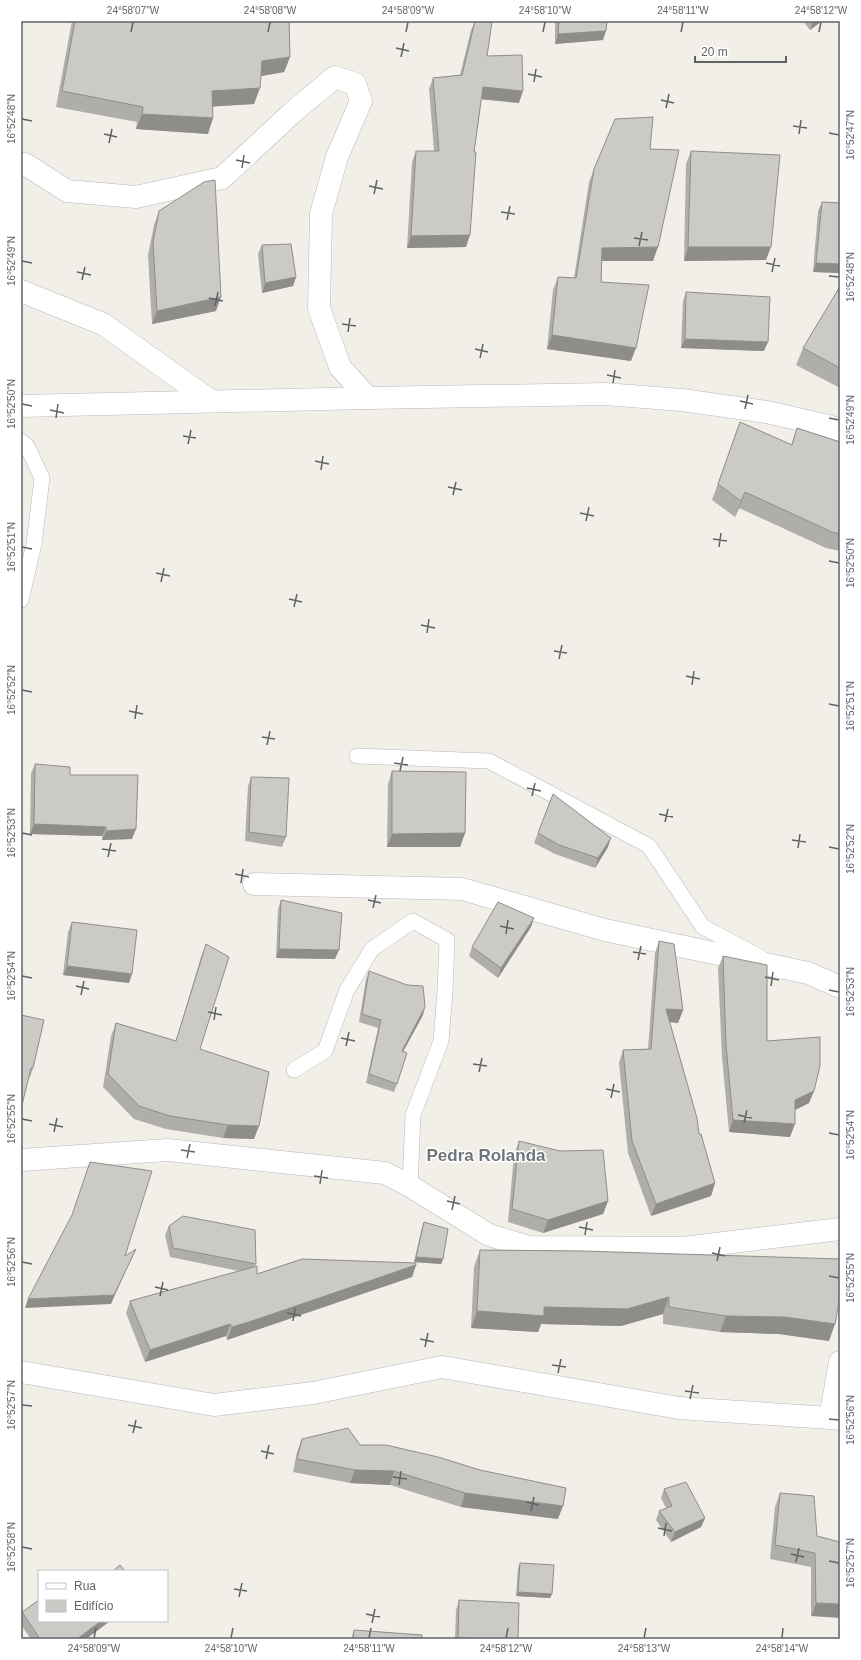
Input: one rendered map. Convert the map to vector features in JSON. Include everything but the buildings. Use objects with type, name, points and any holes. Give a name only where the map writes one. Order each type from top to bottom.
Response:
[{"type":"street","points":[[21,164],[25,164],[67,191],[136,197],[222,178],[293,112],[336,77],[355,84],[361,101],[337,157],[321,214],[319,308],[340,367],[368,398]]},
{"type":"street","points":[[21,290],[103,324],[211,401]]},
{"type":"street","points":[[21,406],[368,398],[620,395],[682,400],[767,412],[840,430]]},
{"type":"street","points":[[254,884],[462,889],[606,930],[808,973],[840,987]]},
{"type":"street","points":[[21,1160],[168,1150],[385,1173],[410,1186],[489,1235],[529,1247],[683,1248],[840,1229]]},
{"type":"street","points":[[21,1372],[214,1405],[313,1393],[442,1367],[679,1408],[835,1419],[840,1362]]},
{"type":"lane","points":[[21,441],[28,446],[42,478],[34,544],[21,600]]},
{"type":"lane","points":[[357,756],[489,761],[649,846],[702,927],[777,966]]},
{"type":"lane","points":[[294,1070],[325,1051],[347,990],[372,949],[413,921],[447,940],[441,1040],[413,1115],[410,1186]]},
{"type":"district","name":"Pedra Rolanda","points":[[486,1155]]}]
